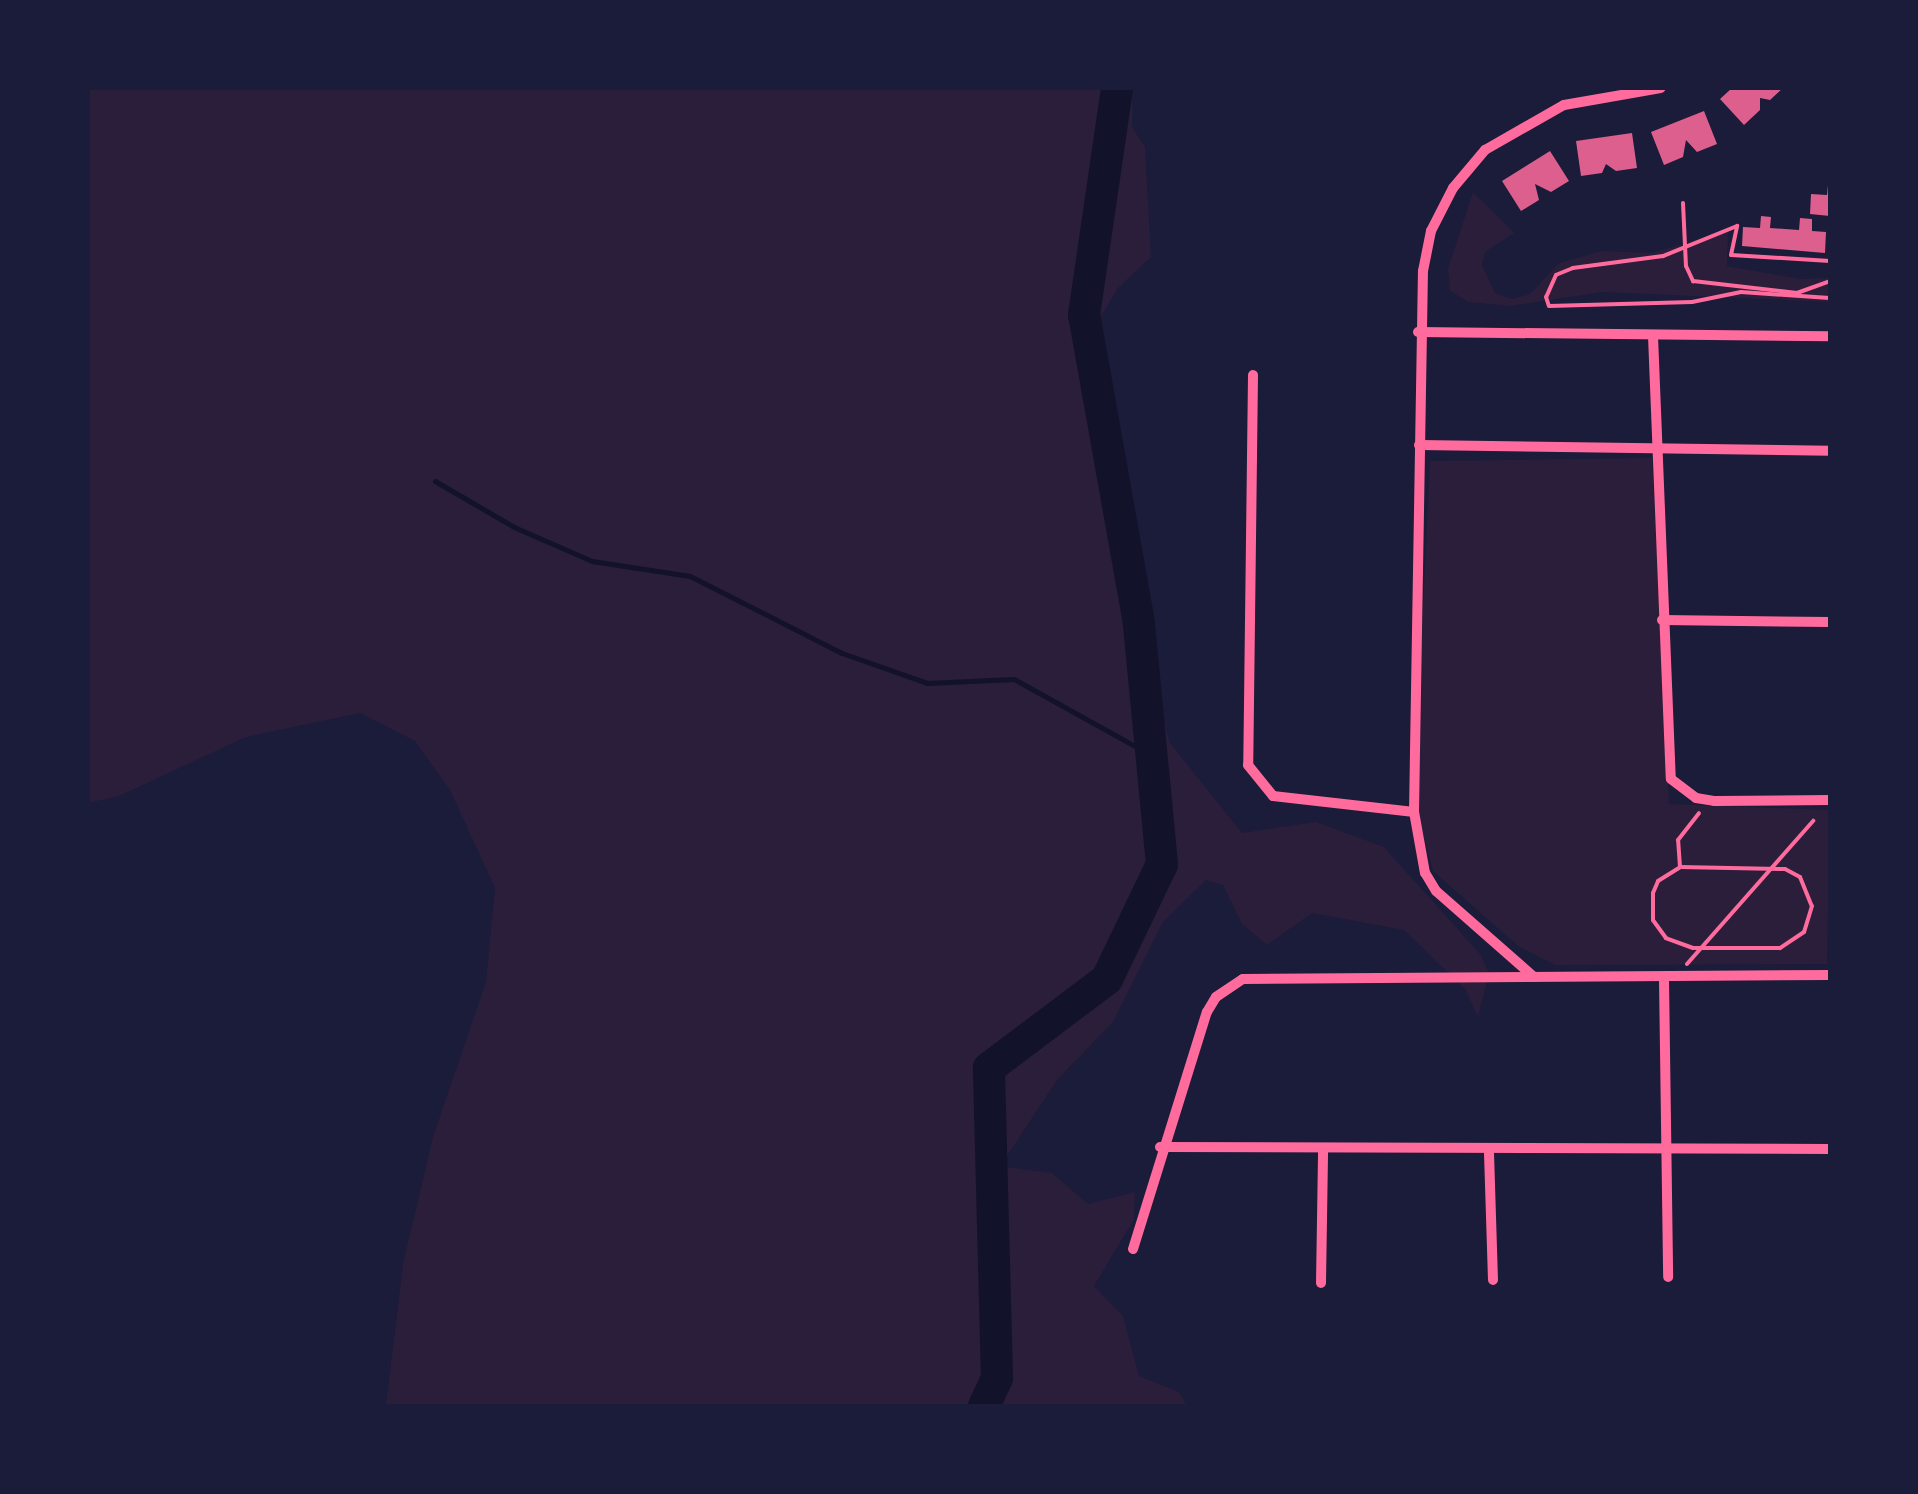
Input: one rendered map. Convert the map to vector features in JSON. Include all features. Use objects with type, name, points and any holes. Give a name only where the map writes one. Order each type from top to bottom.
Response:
[{"type":"street","points":[[1534,977],[1436,891],[1425,873],[1414,812],[1418,332],[1431,231],[1453,188],[1485,150],[1564,105],[1661,88]]},
{"type":"street","points":[[1418,332],[1830,336]]},
{"type":"street","points":[[1653,336],[1671,780],[1706,800],[1830,800]]},
{"type":"street","points":[[1253,375],[1248,765],[1273,796],[1414,812]]},
{"type":"street","points":[[1418,445],[1656,453],[1830,451]]},
{"type":"street","points":[[1662,620],[1830,622]]},
{"type":"street","points":[[1132,1250],[1160,1146],[1216,996],[1260,975],[1669,979],[1830,975]]},
{"type":"street","points":[[1668,1277],[1669,979]]},
{"type":"street","points":[[1160,1146],[1489,1152],[1830,1149]]},
{"type":"street","points":[[1321,1284],[1323,1150]]},
{"type":"street","points":[[1489,1152],[1493,1280]]},
{"type":"path","points":[[1683,203],[1689,248],[1686,266],[1694,281],[1712,286],[1797,292],[1830,281]]},
{"type":"path","points":[[1830,261],[1732,255],[1737,226],[1689,248],[1573,268],[1556,276],[1550,306],[1692,302],[1741,292],[1830,298]]},
{"type":"path","points":[[1680,867],[1678,840],[1706,800]]},
{"type":"path","points":[[1669,979],[1813,821]]},
{"type":"path","points":[[1773,866],[1800,877],[1812,906],[1804,932],[1780,948],[1680,947],[1653,920],[1658,881],[1680,867],[1773,866]]},
{"type":"shaded area","points":[[88,88],[1132,88],[1132,127],[1145,147],[1151,257],[1118,288],[1100,318],[1087,401],[1118,565],[1170,743],[1242,833],[1316,822],[1384,847],[1480,954],[1489,973],[1478,1017],[1465,989],[1404,930],[1312,913],[1267,945],[1242,924],[1223,885],[1206,880],[1163,922],[1113,1022],[1057,1080],[1005,1159],[1006,1167],[1052,1173],[1088,1204],[1135,1192],[1134,1219],[1094,1286],[1123,1316],[1139,1376],[1179,1392],[1187,1406],[386,1406],[403,1264],[433,1137],[486,982],[495,888],[450,790],[415,741],[360,713],[246,737],[119,796],[88,803]]},
{"type":"shaded area","points":[[1473,192],[1514,233],[1485,252],[1482,265],[1495,293],[1512,299],[1530,294],[1559,263],[1602,251],[1651,253],[1728,231],[1727,266],[1800,279],[1828,278],[1830,270],[1830,302],[1603,292],[1510,306],[1469,302],[1450,291],[1448,269]]},
{"type":"shaded area","points":[[1652,458],[1669,804],[1830,810],[1827,964],[1555,965],[1518,946],[1433,871],[1414,800],[1430,461]]},
{"type":"building","points":[[1732,88],[1783,88],[1770,100],[1760,98],[1760,110],[1744,125],[1720,99]]},
{"type":"building","points":[[1704,111],[1717,144],[1697,152],[1686,140],[1683,157],[1664,165],[1651,132]]},
{"type":"building","points":[[1632,133],[1637,168],[1616,171],[1606,164],[1602,173],[1581,176],[1576,141]]},
{"type":"building","points":[[1550,151],[1569,181],[1551,192],[1535,184],[1539,200],[1521,211],[1502,181]]},
{"type":"building","points":[[1828,185],[1830,216],[1810,214],[1811,194],[1827,195]]},
{"type":"building","points":[[1761,216],[1771,217],[1770,228],[1799,230],[1800,218],[1812,219],[1812,231],[1826,232],[1825,253],[1742,246],[1743,227],[1760,228]]},
{"type":"waterway","points":[[984,1406],[997,1378],[989,1068],[1107,979],[1162,864],[1139,623],[1084,315],[1117,88]]},
{"type":"waterway","points":[[435,481],[514,527],[592,561],[690,576],[842,653],[927,683],[1014,679],[1151,755]]}]
